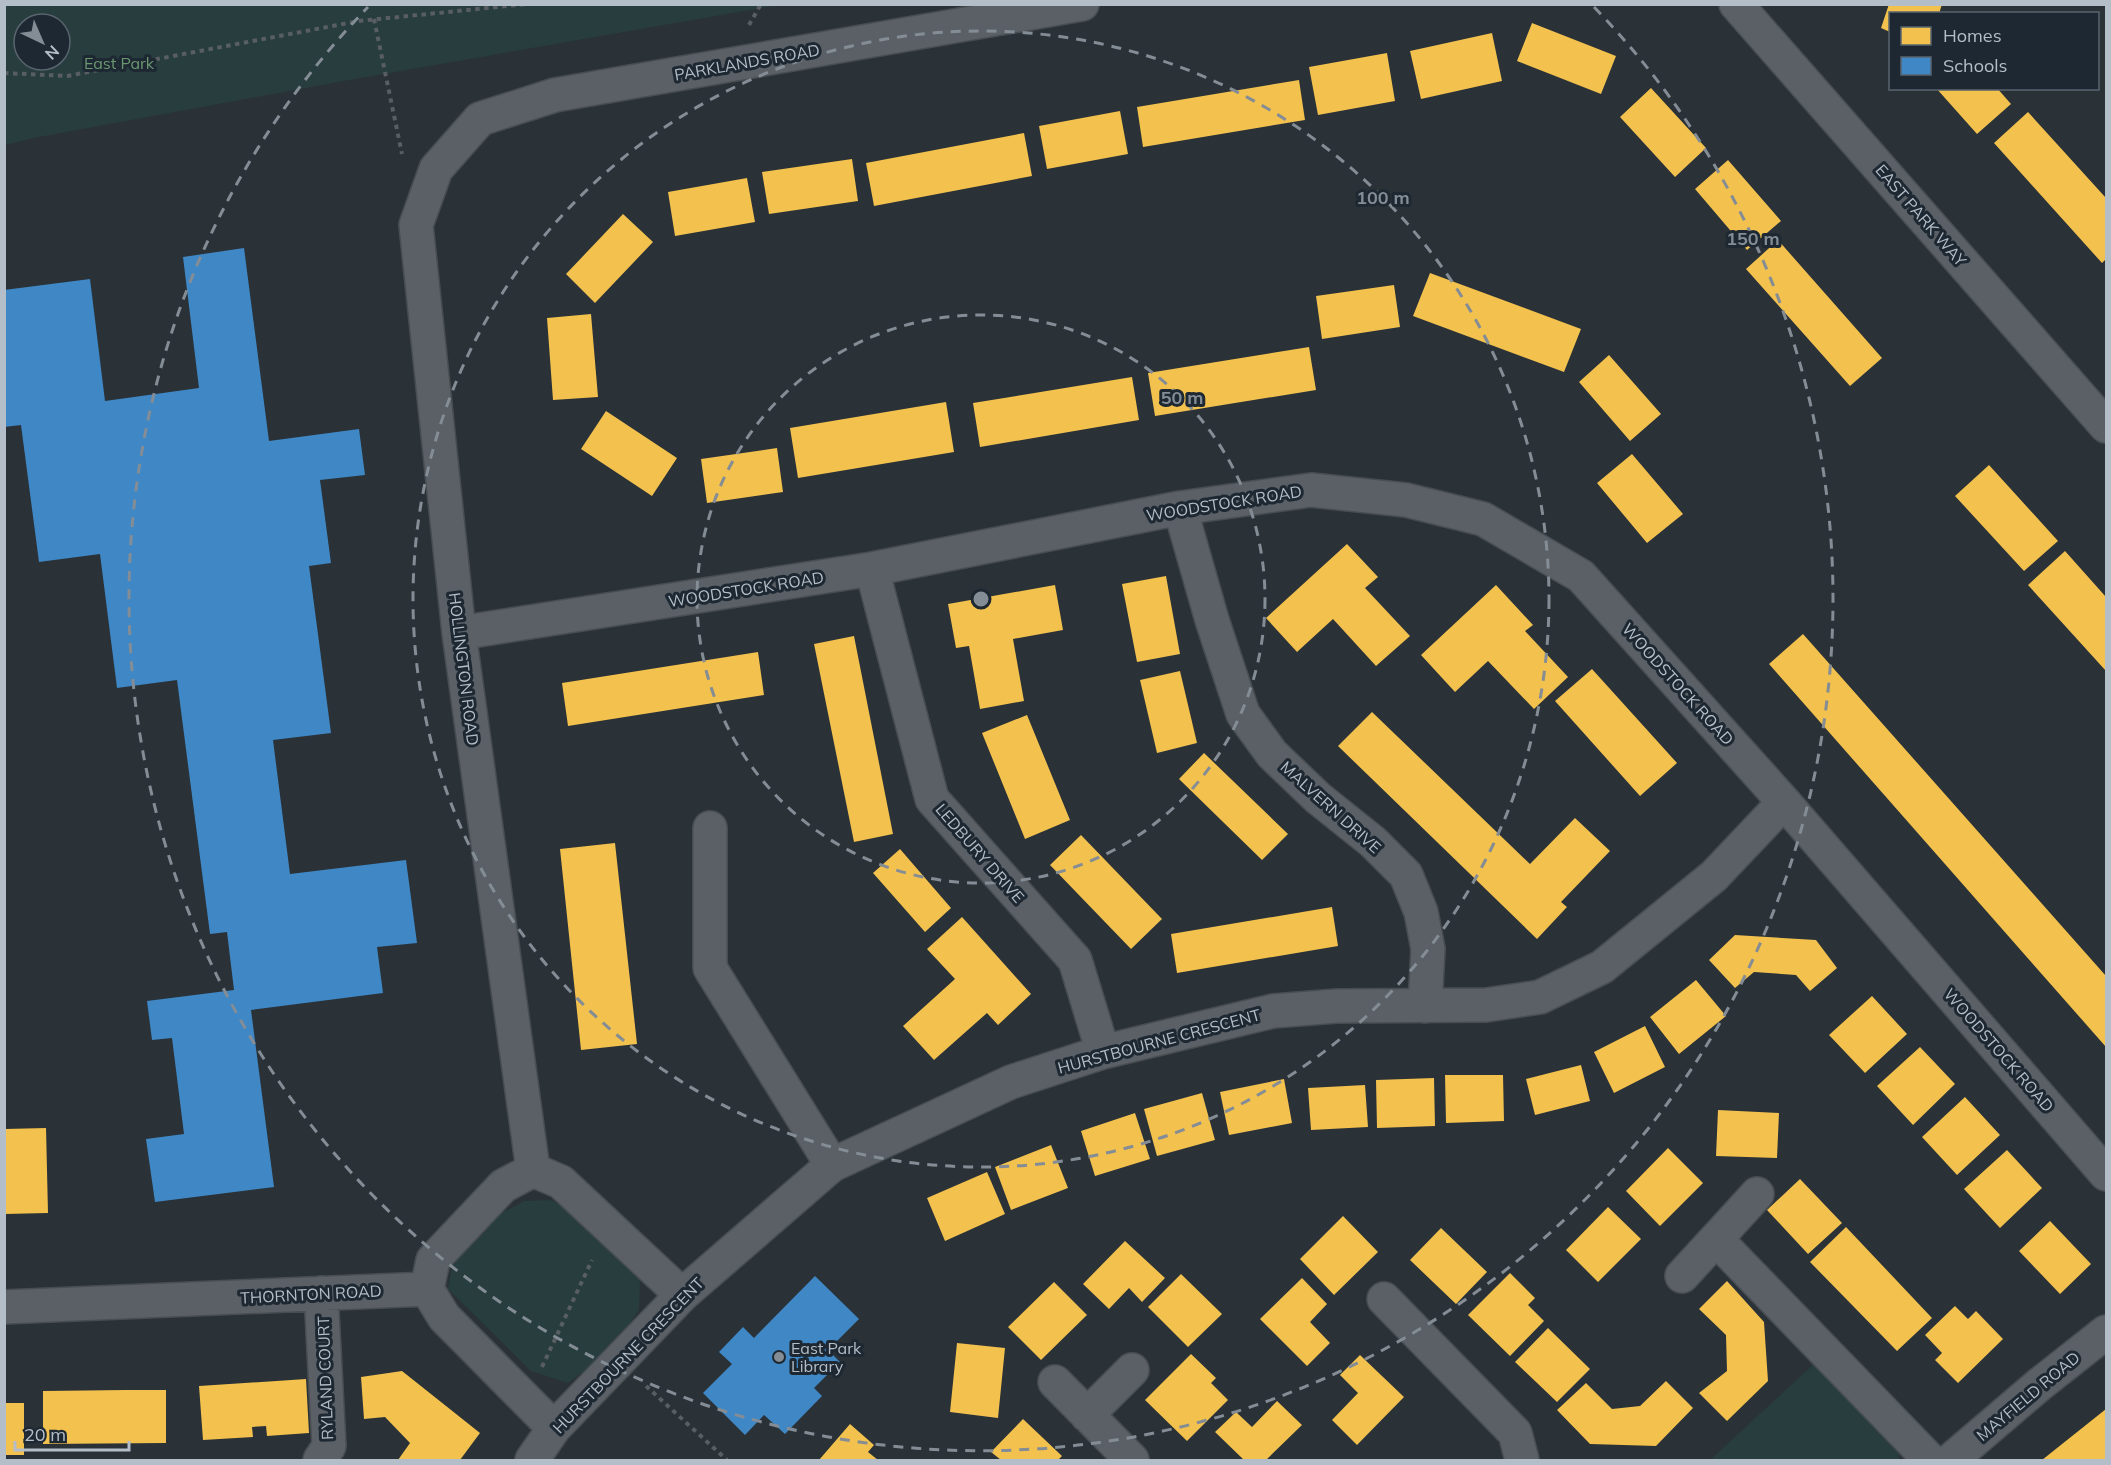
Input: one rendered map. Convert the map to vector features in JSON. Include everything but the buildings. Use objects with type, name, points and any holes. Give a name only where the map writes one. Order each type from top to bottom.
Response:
[{"type":"street","name":"PARKLANDS ROAD","points":[[436,169],[480,120],[555,95],[1082,4]]},
{"type":"street","name":"EAST PARK WAY","points":[[1736,4],[2106,426]]},
{"type":"street","name":"HOLLINGTON ROAD","points":[[436,169],[416,225],[459,633],[534,1170]]},
{"type":"street","name":"WOODSTOCK ROAD","points":[[459,633],[872,569],[1180,508],[1311,490],[1406,500],[1484,519],[1581,576],[1784,802],[2106,1174]]},
{"type":"street","name":"MALVERN DRIVE","points":[[1180,508],[1212,620],[1243,714],[1272,754],[1318,798],[1373,842],[1406,875],[1421,912],[1428,949],[1425,1006]]},
{"type":"street","name":"LEDBURY DRIVE","points":[[872,569],[932,799],[1075,960],[1103,1052]]},
{"type":"street","name":"HURSTBOURNE CRESCENT","points":[[532,1461],[554,1428],[682,1295],[832,1165],[1011,1082],[1103,1052],[1273,1011],[1337,1006],[1486,1005],[1540,997],[1602,967],[1714,876],[1784,802]]},
{"type":"street","points":[[710,828],[710,968],[832,1165]]},
{"type":"street","points":[[554,1428],[444,1317],[427,1288],[433,1260],[503,1186],[534,1170],[561,1182],[682,1295]]},
{"type":"street","points":[[1682,1276],[1757,1194]]},
{"type":"street","points":[[1716,1239],[1930,1461]]},
{"type":"street","name":"THORNTON ROAD","points":[[4,1307],[427,1288]]},
{"type":"street","name":"RYLAND COURT","points":[[320,1461],[328,1446],[321,1293]]},
{"type":"street","points":[[1384,1299],[1515,1433],[1522,1461]]},
{"type":"street","name":"MAYFIELD ROAD","points":[[1951,1461],[2040,1384],[2106,1332]]},
{"type":"street","points":[[1087,1415],[1132,1370]]},
{"type":"street","points":[[1055,1382],[1132,1461]]},
{"type":"path","points":[[4,73],[67,76],[374,20],[527,4]]},
{"type":"path","points":[[374,20],[402,157]]},
{"type":"path","points":[[527,1400],[608,1226]]},
{"type":"path","points":[[619,1361],[727,1461]]},
{"type":"green space","name":"East Park","points":[[5,4],[779,5],[349,80],[5,145]]},
{"type":"green space","points":[[551,1200],[583,1219],[637,1273],[640,1281],[639,1310],[611,1351],[568,1383],[531,1371],[448,1289],[453,1261],[487,1221],[524,1201]]},
{"type":"green space","points":[[1815,1363],[1899,1451],[1899,1460],[1710,1460]]},
{"type":"place","name":"East Park Library","points":[[779,1357]]}]
